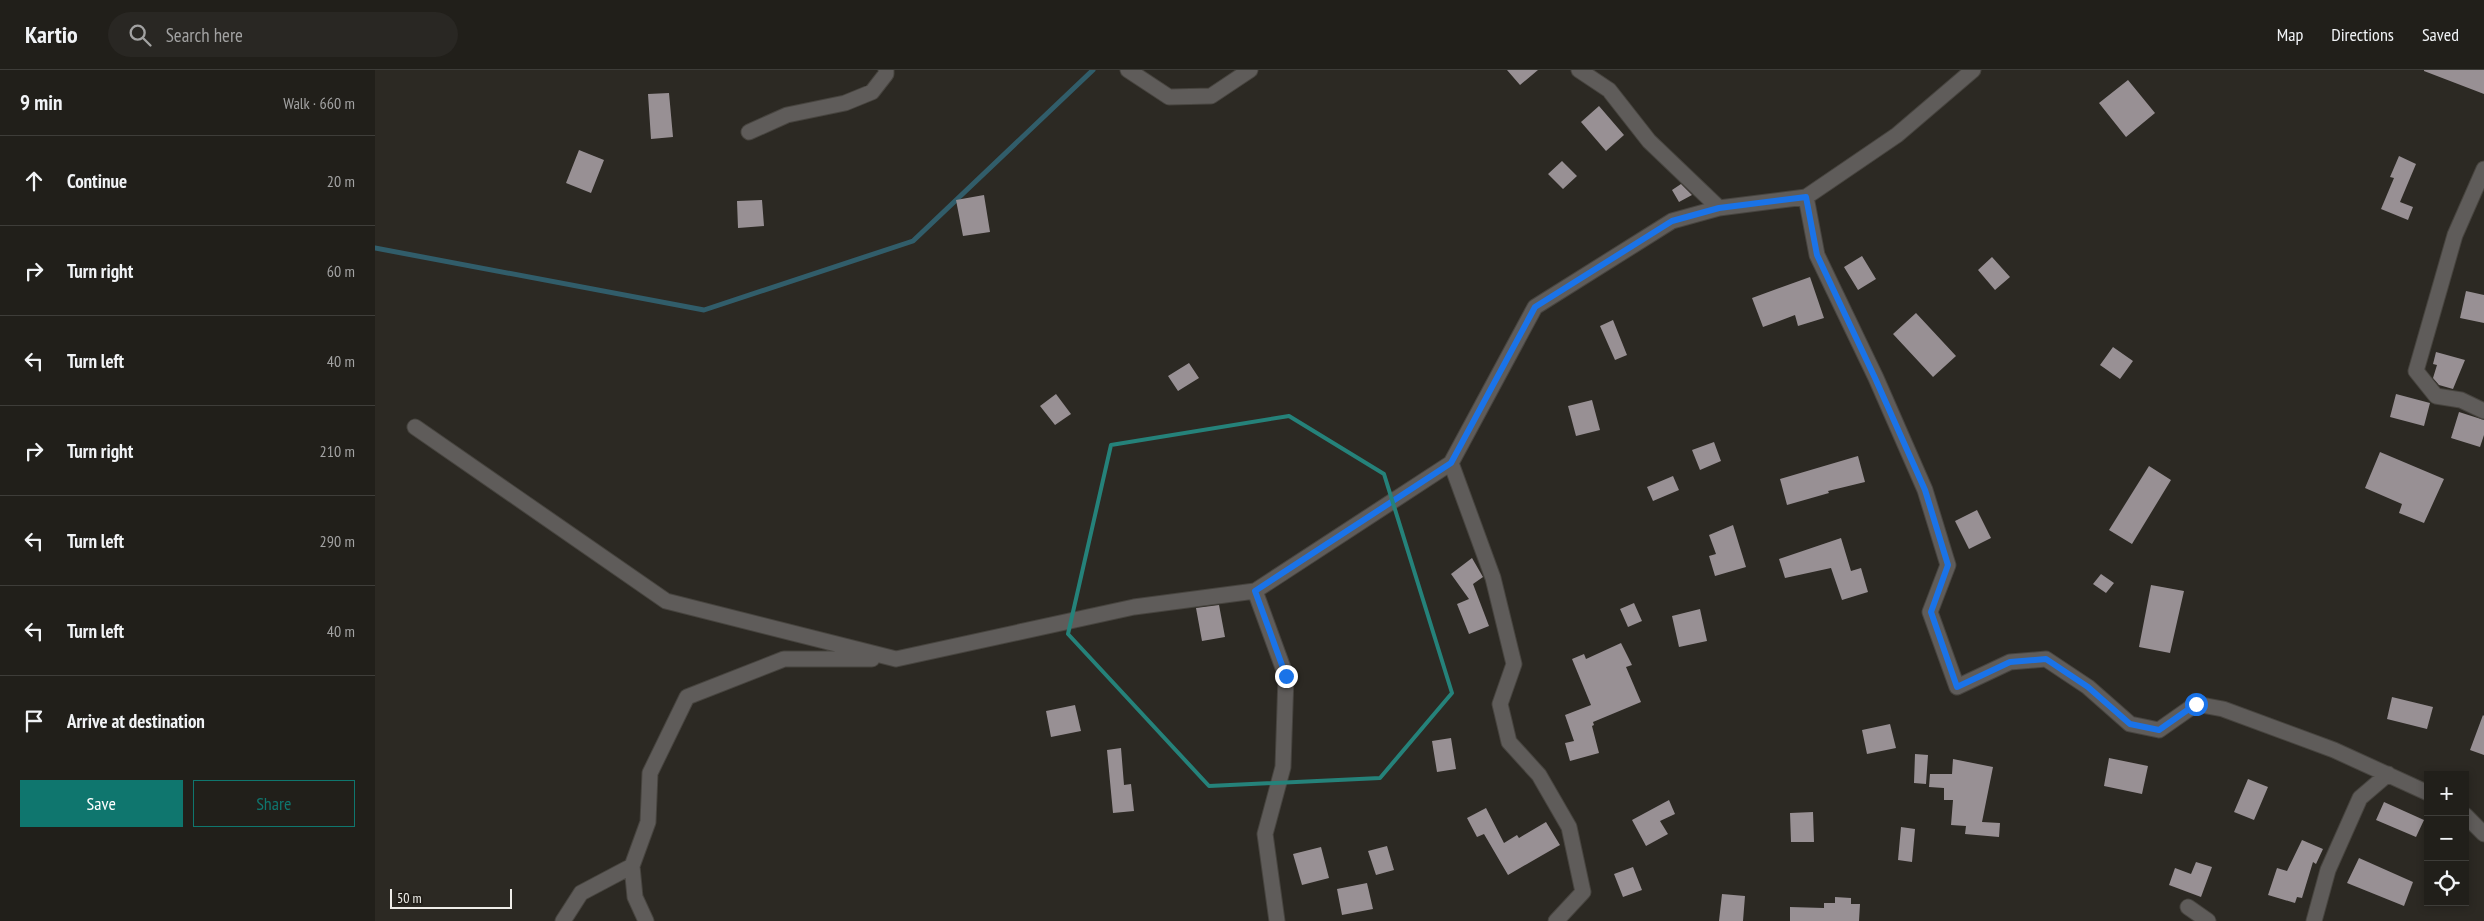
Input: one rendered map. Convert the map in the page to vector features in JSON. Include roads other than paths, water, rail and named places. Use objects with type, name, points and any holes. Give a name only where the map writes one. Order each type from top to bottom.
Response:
[{"type":"street","points":[[749,132],[787,115],[845,103],[872,92],[886,74],[886,70]]},
{"type":"street","points":[[1127,70],[1169,97],[1211,96],[1250,70]]},
{"type":"street","points":[[1579,70],[1609,90],[1649,141],[1719,208]]},
{"type":"street","points":[[647,921],[635,897],[632,866],[648,822],[651,773],[687,697],[784,659],[896,659],[1135,607],[1255,591],[1451,463],[1535,307],[1672,221],[1719,208],[1806,197],[1897,135],[1973,70]]},
{"type":"street","points":[[2484,169],[2455,235],[2416,371],[2436,396],[2461,400],[2484,411]]},
{"type":"street","points":[[1806,197],[1817,255],[1925,490],[1948,565],[1931,612],[1957,687],[2010,662],[2046,659],[2088,687],[2130,724],[2159,730],[2196,704],[2223,709],[2334,750],[2424,790]]},
{"type":"street","points":[[415,427],[667,601],[896,659]]},
{"type":"street","points":[[1451,463],[1493,578],[1514,664],[1500,704],[1509,742],[1539,775],[1569,827],[1583,892],[1556,921]]},
{"type":"street","points":[[1255,591],[1286,676],[1283,767],[1265,834],[1277,921]]},
{"type":"street","points":[[2314,921],[2328,870],[2360,798],[2388,774]]},
{"type":"street","points":[[2466,816],[2484,834]]},
{"type":"street","points":[[563,921],[581,893],[632,866]]},
{"type":"street","points":[[2188,907],[2208,921]]},
{"type":"waterway","points":[[375,248],[704,310],[913,241],[1093,70]]}]
